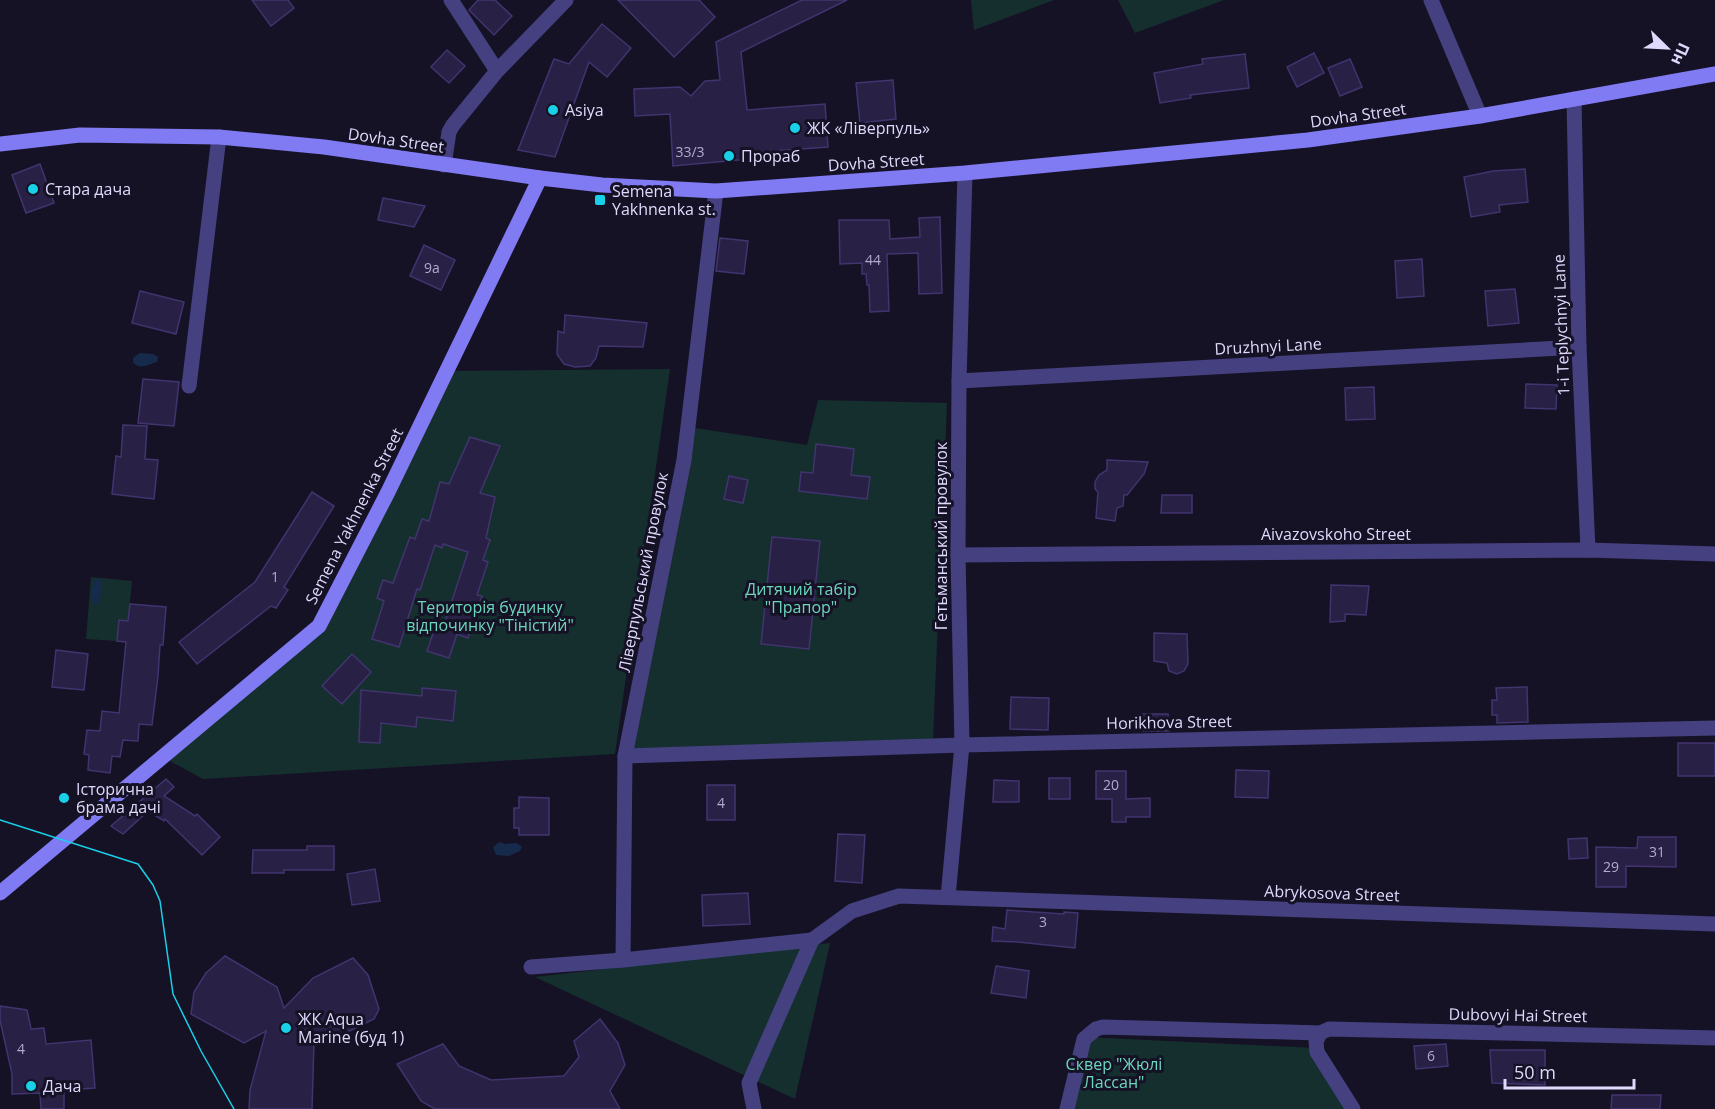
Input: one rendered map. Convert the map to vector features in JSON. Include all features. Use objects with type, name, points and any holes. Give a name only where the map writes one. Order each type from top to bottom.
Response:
[{"type":"street","points":[[451,0],[498,71]]},
{"type":"street","points":[[444,165],[449,132],[453,125],[498,71],[566,0]]},
{"type":"street","points":[[1431,0],[1480,116]]},
{"type":"street","name":"Dovha Street","points":[[0,144],[80,135],[219,136],[324,147],[602,185],[716,191],[965,173],[1308,140],[1480,116],[1715,74]]},
{"type":"street","name":"1-i Teplychnyi Lane","points":[[1574,99],[1579,347],[1588,550]]},
{"type":"street","points":[[189,386],[219,136]]},
{"type":"street","name":"Гетьманський провулок","points":[[948,897],[962,745],[958,555],[959,381],[965,173]]},
{"type":"street","name":"Semena Yakhnenka Street","points":[[0,893],[319,626],[388,492],[540,178]]},
{"type":"street","name":"Ліверпульський провулок","points":[[623,960],[625,756],[684,460],[716,191]]},
{"type":"street","name":"Druzhnyi Lane","points":[[959,381],[1579,347]]},
{"type":"street","name":"Aivazovskoho Street","points":[[958,555],[1588,550],[1715,554]]},
{"type":"street","name":"Horikhova Street","points":[[625,756],[962,745],[1715,728]]},
{"type":"street","name":"Abrykosova Street","points":[[812,940],[852,911],[899,896],[1715,924]]},
{"type":"street","points":[[531,967],[623,960],[812,940]]},
{"type":"street","points":[[754,1109],[748,1083],[812,940]]},
{"type":"street","name":"Dubovyi Hai Street","points":[[1066,1109],[1084,1039],[1096,1029],[1103,1027],[1320,1033],[1329,1029],[1715,1038]]},
{"type":"street","points":[[1320,1033],[1316,1042],[1317,1052],[1353,1109]]},
{"type":"green space","points":[[971,0],[1054,0],[974,30]]},
{"type":"green space","points":[[1118,0],[1224,0],[1135,33]]},
{"type":"green space","name":"Територія будинку відпочинку \"Тіністий\"","points":[[670,369],[615,754],[203,779],[168,760],[324,631],[451,371]]},
{"type":"green space","name":"Дитячий табір \"Прапор\"","points":[[818,400],[947,403],[933,739],[632,749],[695,428],[807,445]]},
{"type":"green space","points":[[91,577],[132,581],[128,621],[119,620],[117,641],[86,639]]},
{"type":"green space","points":[[830,943],[795,1099],[535,977]]},
{"type":"green space","name":"Сквер \"Жюлі Лассан\"","points":[[1084,1037],[1315,1048],[1351,1109],[1071,1109]]},
{"type":"water","points":[[140,353],[153,354],[158,357],[157,362],[144,366],[135,365],[133,358]]},
{"type":"water","points":[[95,579],[99,579],[102,583],[98,605],[93,603],[91,593]]},
{"type":"water","points":[[500,842],[517,843],[522,847],[520,851],[509,856],[496,855],[493,847]]},
{"type":"building","points":[[252,0],[288,0],[294,8],[271,26]]},
{"type":"building","points":[[478,0],[495,0],[512,16],[494,35],[469,10]]},
{"type":"building","points":[[618,0],[699,0],[715,17],[674,57]]},
{"type":"building","points":[[802,0],[847,0],[741,52],[747,110],[825,104],[828,147],[759,152],[760,158],[673,166],[670,114],[635,116],[634,89],[680,87],[691,96],[705,81],[720,80],[716,42]]},
{"type":"building","name":"Asiya","points":[[602,24],[631,48],[607,77],[589,62],[555,157],[518,150],[554,59],[569,64]]},
{"type":"building","points":[[447,50],[465,66],[449,83],[431,67]]},
{"type":"building","points":[[1314,53],[1324,73],[1297,87],[1287,67]]},
{"type":"building","points":[[1245,54],[1249,88],[1190,95],[1191,98],[1160,103],[1154,73],[1203,64],[1202,59]]},
{"type":"building","points":[[1350,59],[1362,87],[1340,96],[1328,68]]},
{"type":"building","points":[[893,80],[896,119],[860,123],[856,83]]},
{"type":"building","name":"Стара дача","points":[[40,164],[54,203],[26,213],[12,175]]},
{"type":"building","points":[[1525,169],[1528,202],[1499,205],[1500,212],[1471,217],[1464,177],[1493,171]]},
{"type":"building","points":[[383,198],[425,206],[414,227],[378,220]]},
{"type":"building","points":[[940,217],[942,293],[919,294],[918,253],[887,254],[889,311],[870,312],[869,285],[867,285],[866,274],[862,274],[862,263],[840,264],[839,220],[889,220],[890,239],[920,237],[919,218]]},
{"type":"building","points":[[720,238],[748,241],[744,274],[716,271]]},
{"type":"building","points":[[424,245],[455,260],[441,290],[410,276]]},
{"type":"building","points":[[1422,259],[1424,296],[1397,298],[1395,261]]},
{"type":"building","points":[[1515,289],[1519,323],[1488,326],[1485,291]]},
{"type":"building","points":[[140,291],[184,302],[176,334],[132,323]]},
{"type":"building","points":[[565,315],[647,323],[643,347],[599,346],[596,358],[590,366],[575,367],[564,364],[557,354],[558,331],[564,333]]},
{"type":"building","points":[[143,379],[179,382],[174,426],[138,423]]},
{"type":"building","points":[[1526,384],[1557,385],[1556,409],[1525,408]]},
{"type":"building","points":[[1374,387],[1375,419],[1346,420],[1345,388]]},
{"type":"building","points":[[123,425],[147,426],[145,459],[158,460],[154,499],[112,494],[116,456],[121,457]]},
{"type":"building","points":[[470,437],[500,446],[480,493],[495,497],[486,538],[490,540],[483,560],[488,562],[477,595],[482,596],[468,638],[457,634],[449,658],[427,651],[436,625],[443,628],[468,552],[443,544],[442,548],[435,545],[420,590],[417,589],[399,647],[372,639],[384,601],[377,598],[383,580],[393,583],[410,537],[415,539],[422,519],[429,521],[440,482],[449,484]]},
{"type":"building","points":[[816,444],[854,449],[851,475],[870,477],[867,499],[799,491],[801,472],[813,473]]},
{"type":"building","points":[[1107,460],[1148,462],[1144,474],[1127,495],[1124,495],[1123,506],[1117,508],[1115,521],[1096,518],[1098,492],[1095,489],[1095,482],[1099,475],[1107,470]]},
{"type":"building","points":[[729,476],[748,480],[743,503],[724,499]]},
{"type":"building","points":[[312,492],[334,506],[284,587],[288,590],[276,608],[271,606],[197,664],[179,642],[255,582]]},
{"type":"building","points":[[1162,495],[1192,495],[1192,513],[1161,513]]},
{"type":"building","points":[[772,537],[820,541],[809,649],[761,644]]},
{"type":"building","points":[[1331,585],[1369,586],[1366,615],[1345,614],[1345,621],[1330,622]]},
{"type":"building","points":[[130,604],[166,607],[152,725],[139,724],[138,741],[123,740],[120,757],[112,756],[110,773],[88,770],[89,755],[84,754],[87,730],[100,731],[102,711],[119,713],[126,642],[117,641],[119,620],[128,621]]},
{"type":"building","points":[[1154,633],[1187,634],[1188,664],[1184,671],[1177,674],[1169,671],[1167,663],[1154,661]]},
{"type":"building","points":[[56,650],[88,654],[84,690],[52,687]]},
{"type":"building","points":[[352,654],[371,672],[342,704],[322,686]]},
{"type":"building","points":[[1527,687],[1528,722],[1497,723],[1497,715],[1492,715],[1492,700],[1497,700],[1496,688]]},
{"type":"building","points":[[422,688],[456,691],[453,721],[417,717],[416,727],[381,723],[380,743],[359,742],[361,690],[422,696]]},
{"type":"building","points":[[1011,697],[1049,698],[1048,730],[1010,729]]},
{"type":"building","points":[[1143,714],[1168,714],[1169,731],[1143,731]]},
{"type":"building","points":[[1678,743],[1715,743],[1715,776],[1678,776]]},
{"type":"building","points":[[1236,770],[1269,771],[1268,798],[1235,797]]},
{"type":"building","points":[[1096,771],[1126,771],[1126,799],[1150,798],[1150,817],[1126,817],[1126,822],[1112,822],[1112,799],[1096,799]]},
{"type":"building","points":[[1049,778],[1070,778],[1070,799],[1049,799]]},
{"type":"building","points":[[166,779],[174,787],[164,796],[195,816],[197,814],[220,837],[202,855],[165,819],[164,821],[148,811],[123,834],[111,826]]},
{"type":"building","points":[[994,780],[1019,781],[1019,802],[993,802]]},
{"type":"building","points":[[707,785],[735,785],[735,820],[707,820]]},
{"type":"building","points":[[519,797],[549,798],[549,835],[519,835],[519,828],[514,828],[514,808],[519,808]]},
{"type":"building","points":[[838,834],[865,835],[862,883],[835,881]]},
{"type":"building","points":[[1638,837],[1676,837],[1676,867],[1626,866],[1626,887],[1596,887],[1596,847],[1637,848]]},
{"type":"building","points":[[1587,838],[1588,858],[1569,859],[1568,839]]},
{"type":"building","points":[[307,846],[334,846],[334,870],[284,870],[284,873],[252,873],[253,850],[307,850]]},
{"type":"building","points":[[375,869],[380,901],[352,905],[347,874]]},
{"type":"building","points":[[748,893],[750,924],[703,926],[702,895]]},
{"type":"building","points":[[1007,910],[1078,913],[1075,948],[992,941],[993,927],[1005,929]]},
{"type":"building","name":"ЖК Aqua Marine (буд 1)","points":[[225,956],[277,987],[284,1008],[313,978],[353,958],[368,975],[379,1009],[374,1019],[333,1039],[314,1042],[312,1109],[249,1109],[250,1090],[266,1031],[244,1043],[191,1014],[194,992],[206,973]]},
{"type":"building","points":[[996,966],[1029,971],[1026,998],[991,993]]},
{"type":"building","points":[[0,1006],[27,1010],[31,1029],[44,1028],[46,1044],[91,1040],[95,1088],[64,1090],[64,1109],[41,1109],[40,1093],[12,1094],[12,1074],[0,1020]]},
{"type":"building","points":[[600,1019],[618,1043],[625,1065],[610,1091],[620,1109],[435,1109],[421,1101],[397,1064],[443,1044],[459,1066],[491,1080],[564,1076],[579,1057],[574,1041]]},
{"type":"building","points":[[1446,1044],[1448,1066],[1416,1069],[1414,1046]]},
{"type":"building","points":[[1490,1050],[1545,1050],[1545,1085],[1492,1083]]},
{"type":"building","points":[[1612,1095],[1661,1095],[1660,1109],[1611,1109]]},
{"type":"tram line","points":[[0,820],[138,864],[153,885],[160,901],[173,994],[201,1051],[234,1109]]},
{"type":"place","name":"Asiya","points":[[553,110]]},
{"type":"place","name":"ЖК «Ліверпуль»","points":[[795,128]]},
{"type":"place","name":"Прораб","points":[[729,156]]},
{"type":"place","name":"Стара дача","points":[[33,189]]},
{"type":"place","name":"Semena Yakhnenka st.","points":[[600,200]]},
{"type":"place","name":"Історична брама дачі","points":[[64,798]]},
{"type":"place","name":"ЖК Aqua Marine (буд 1)","points":[[286,1028]]},
{"type":"place","name":"Дача","points":[[31,1086]]}]
